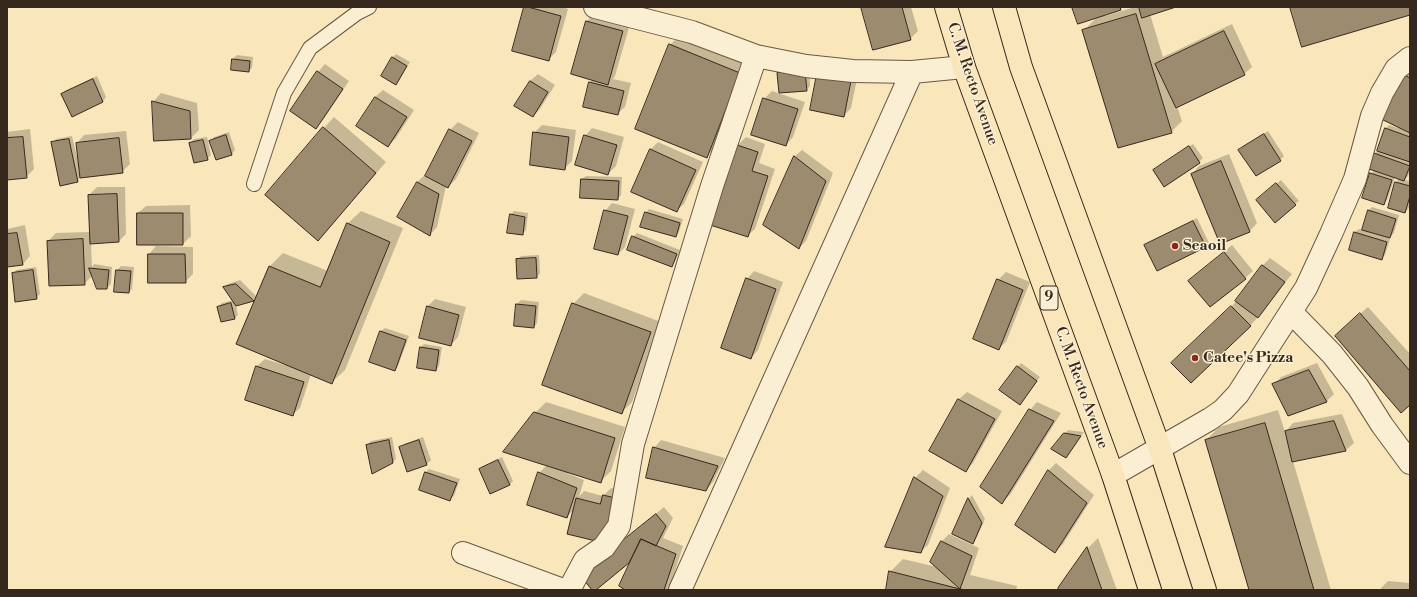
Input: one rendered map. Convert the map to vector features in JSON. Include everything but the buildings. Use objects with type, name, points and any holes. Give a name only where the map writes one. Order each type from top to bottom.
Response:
[{"type":"highway","name":"C. M. Recto Avenue","points":[[946,7],[964,67],[1113,475],[1150,590]]},
{"type":"highway","points":[[1004,7],[1021,67],[1160,449],[1205,590]]},
{"type":"street","points":[[596,7],[692,32],[756,56],[806,66],[853,71],[912,72],[964,67]]},
{"type":"street","points":[[570,590],[585,560],[604,547],[619,526],[634,444],[712,186],[756,56]]},
{"type":"street","points":[[1113,475],[1160,449],[1223,410],[1233,400],[1246,382],[1306,288],[1332,234],[1355,179],[1372,116],[1382,93],[1396,69],[1410,58]]},
{"type":"street","points":[[680,590],[912,72]]},
{"type":"street","points":[[1291,312],[1332,354],[1358,387],[1382,425],[1410,463]]},
{"type":"street","points":[[463,553],[563,590]]},
{"type":"lane","points":[[254,184],[284,93],[310,48],[357,13],[369,7]]},
{"type":"place","name":"Seaoil","points":[[1175,246]]},
{"type":"place","name":"Catee's Pizza","points":[[1195,358]]}]
